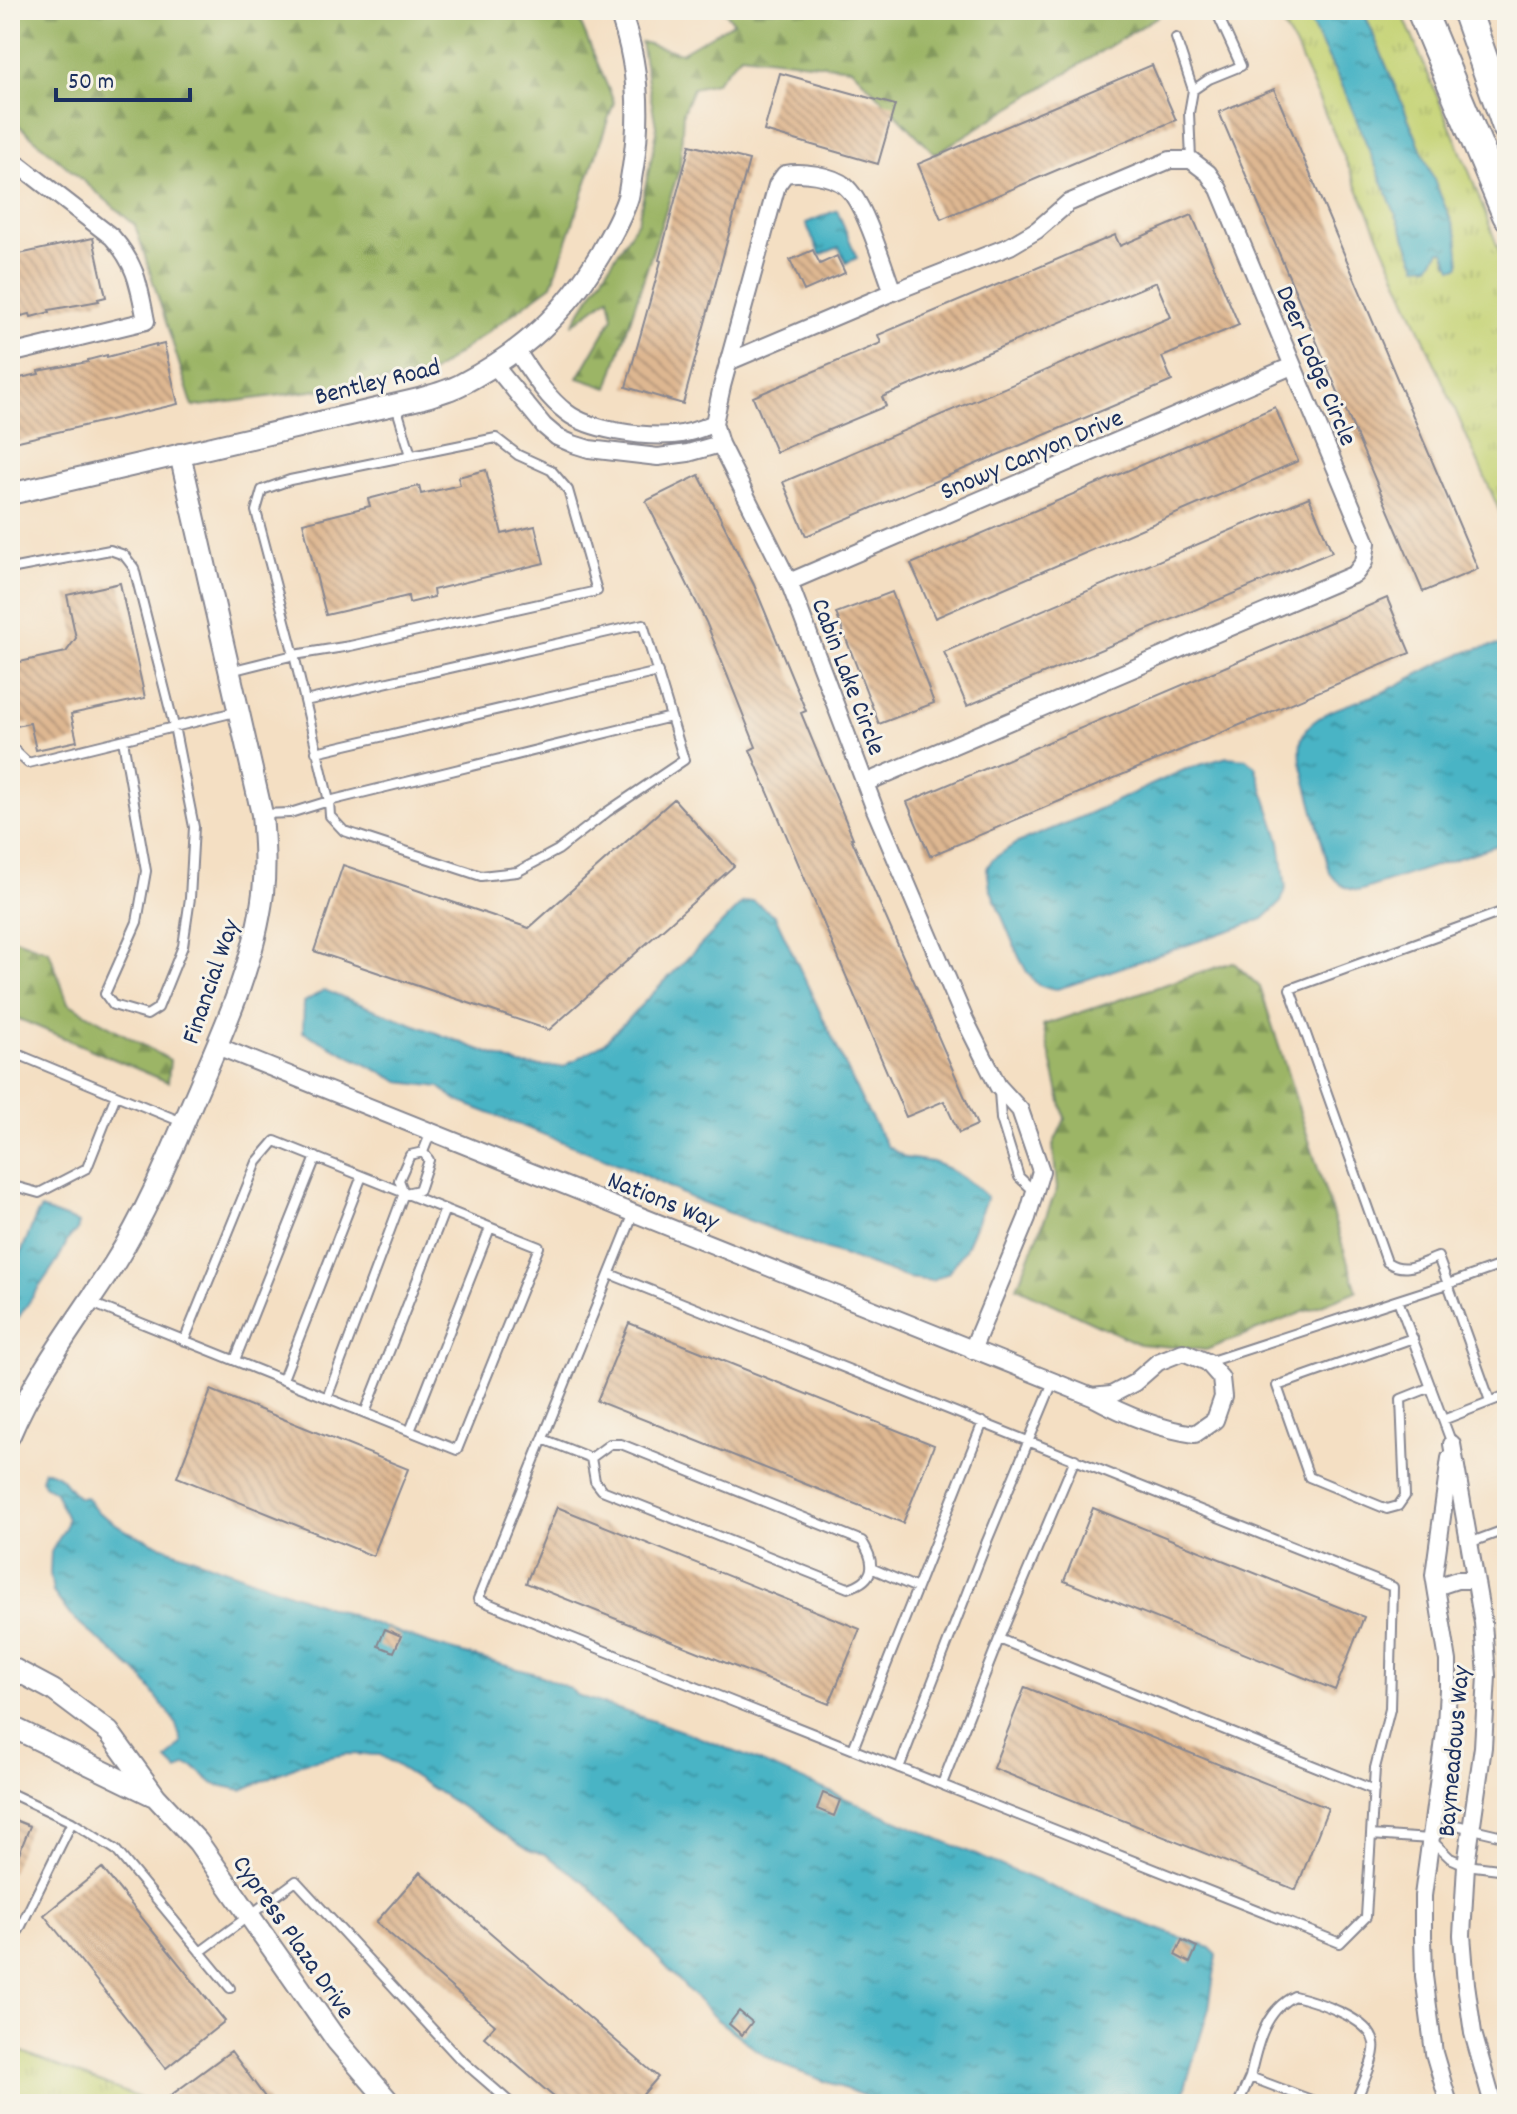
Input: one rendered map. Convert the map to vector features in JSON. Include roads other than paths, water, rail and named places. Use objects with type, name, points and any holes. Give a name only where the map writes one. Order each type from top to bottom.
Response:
[{"type":"highway","points":[[1421,10],[1507,215]]},
{"type":"highway","points":[[1466,10],[1507,127]]},
{"type":"street","name":"Bentley Road","points":[[10,494],[396,405],[458,386],[533,338],[570,301],[613,233],[628,197],[637,141],[638,103],[631,44],[619,10]]},
{"type":"street","points":[[10,158],[112,237],[125,252],[134,268],[146,321],[10,354]]},
{"type":"street","points":[[728,362],[1010,246],[1037,230],[1068,203],[1106,186],[1170,160],[1191,160]]},
{"type":"street","name":"Deer Lodge Circle","points":[[865,783],[1355,574],[1364,562],[1367,543],[1219,189],[1208,173],[1191,160]]},
{"type":"street","name":"Cabin Lake Circle","points":[[893,292],[858,201],[843,184],[803,172],[785,174],[777,185],[714,423],[720,444],[789,582],[865,783],[964,1018],[998,1086],[1020,1110],[1041,1171],[1027,1218],[972,1350]]},
{"type":"street","points":[[516,350],[547,394],[579,421],[655,435],[675,435],[714,423]]},
{"type":"street","points":[[494,365],[544,426],[557,437],[573,444],[589,449],[658,457],[720,444]]},
{"type":"street","name":"Snowy Canyon Drive","points":[[789,582],[1292,366]]},
{"type":"street","name":"Financial Way","points":[[10,1435],[15,1409],[115,1263],[144,1210],[241,986],[254,942],[263,892],[262,814],[180,454]]},
{"type":"street","name":"Nations Way","points":[[217,1046],[1054,1381],[1119,1412],[1171,1431],[1195,1434],[1215,1420],[1223,1397],[1221,1378],[1207,1362]]},
{"type":"street","points":[[1092,1397],[1111,1395],[1134,1383],[1158,1362],[1183,1352],[1207,1362]]},
{"type":"street","name":"Baymeadows Way","points":[[1452,1444],[1483,1623],[1487,1676],[1483,1747],[1470,1828],[1462,1935],[1473,2033],[1493,2104]]},
{"type":"street","name":"Baymeadows Way","points":[[1449,2104],[1434,2053],[1424,1976],[1423,1896],[1446,1725],[1448,1661],[1434,1575],[1452,1444]]},
{"type":"street","points":[[1436,1587],[1457,1580],[1475,1580]]},
{"type":"street","name":"Cypress Plaza Drive","points":[[10,1667],[53,1690],[109,1732],[156,1797],[198,1842],[337,2041],[391,2104]]},
{"type":"street","name":"Cypress Plaza Drive","points":[[10,1726],[156,1797]]},
{"type":"lane","points":[[1193,90],[1209,79],[1241,66],[1217,13]]},
{"type":"lane","points":[[1176,38],[1193,90],[1189,113],[1191,160]]},
{"type":"lane","points":[[396,405],[411,455]]},
{"type":"lane","points":[[229,671],[294,655],[350,646],[597,591],[568,490],[551,470],[518,455],[496,438],[290,480],[262,490],[256,511],[294,655],[330,816],[344,831],[481,876],[517,872],[558,850],[607,812],[684,760],[643,624],[305,701]]},
{"type":"lane","points":[[10,569],[110,550],[124,555],[134,568],[174,726],[194,827],[190,898],[183,946],[158,1008],[147,1015],[113,1005],[105,994],[137,922],[146,871],[123,740]]},
{"type":"lane","points":[[316,752],[658,672]]},
{"type":"lane","points":[[10,746],[28,763],[240,711]]},
{"type":"lane","points":[[262,814],[290,813],[671,717]]},
{"type":"lane","points":[[1490,1401],[1438,1257],[1406,1269],[1396,1268],[1387,1262],[1290,989],[1507,910]]},
{"type":"lane","points":[[10,1051],[184,1123]]},
{"type":"lane","points":[[10,1185],[39,1193],[87,1168],[116,1095]]},
{"type":"lane","points":[[423,1152],[431,1132]]},
{"type":"lane","points":[[88,1301],[184,1341],[457,1450],[539,1247],[275,1141],[257,1162],[184,1341]]},
{"type":"lane","points":[[404,1193],[419,1190],[429,1160],[423,1152]]},
{"type":"lane","points":[[327,1398],[404,1193],[399,1180],[410,1155],[423,1152]]},
{"type":"lane","points":[[235,1360],[316,1157]]},
{"type":"lane","points":[[283,1379],[362,1176]]},
{"type":"lane","points":[[365,1413],[445,1209]]},
{"type":"lane","points":[[610,1274],[1393,1587],[1390,1709],[1375,1768],[1366,1917],[1340,1943],[478,1599],[634,1212]]},
{"type":"lane","points":[[410,1431],[490,1228]]},
{"type":"lane","points":[[1207,1362],[1507,1263]]},
{"type":"lane","points":[[1398,1300],[1452,1444]]},
{"type":"lane","points":[[1413,1338],[1277,1386],[1309,1477],[1387,1509],[1398,1506],[1405,1496],[1401,1399],[1431,1387]]},
{"type":"lane","points":[[899,1768],[1054,1381]]},
{"type":"lane","points":[[1443,1420],[1490,1401],[1506,1398]]},
{"type":"lane","points":[[853,1749],[983,1422]]},
{"type":"lane","points":[[543,1439],[591,1458]]},
{"type":"lane","points":[[610,1444],[621,1444],[862,1541],[873,1564],[869,1576],[860,1585],[848,1588],[602,1490],[595,1481],[591,1458],[610,1444]]},
{"type":"lane","points":[[942,1784],[1075,1459]]},
{"type":"lane","points":[[1469,1543],[1507,1529]]},
{"type":"lane","points":[[871,1568],[917,1588]]},
{"type":"lane","points":[[999,1639],[1374,1790]]},
{"type":"lane","points":[[10,1793],[72,1822],[116,1850],[230,1988]]},
{"type":"lane","points":[[10,1926],[19,1930],[72,1822]]},
{"type":"lane","points":[[1371,1835],[1430,1839],[1452,1824],[1507,1837]]},
{"type":"lane","points":[[1430,1839],[1450,1858],[1466,1865],[1507,1870]]},
{"type":"lane","points":[[200,1952],[296,1881],[458,2057],[512,2104]]},
{"type":"lane","points":[[1238,2104],[1250,2077],[1264,2027],[1281,2002],[1294,1996],[1359,2021],[1369,2032],[1374,2043],[1373,2054],[1355,2104]]},
{"type":"lane","points":[[1250,2077],[1322,2104]]},
{"type":"water","points":[[1304,10],[1363,10],[1457,235],[1460,265],[1457,268],[1452,268],[1444,251],[1440,251],[1430,265],[1417,266],[1343,87]]},
{"type":"water","points":[[837,210],[857,258],[846,263],[839,247],[820,255],[806,223]]},
{"type":"water","points":[[1502,645],[1507,647],[1507,842],[1359,891],[1342,885],[1330,873],[1301,762],[1305,731],[1316,720],[1334,710],[1381,693],[1455,657]]},
{"type":"water","points":[[1227,757],[1247,759],[1255,766],[1280,841],[1286,889],[1281,902],[1263,919],[1070,985],[1057,989],[1038,985],[1019,957],[990,888],[987,868],[992,860],[1015,844],[1186,769]]},
{"type":"water","points":[[753,901],[775,916],[862,1101],[887,1146],[906,1158],[933,1162],[949,1169],[987,1197],[965,1250],[948,1273],[933,1281],[908,1278],[691,1198],[629,1168],[458,1101],[440,1087],[400,1082],[303,1032],[304,1002],[324,990],[520,1065],[563,1067],[604,1043],[742,903]]},
{"type":"water","points":[[41,1209],[79,1223],[77,1231],[69,1238],[10,1330],[10,1280]]},
{"type":"water","points":[[44,1470],[57,1475],[80,1498],[86,1497],[98,1512],[127,1531],[166,1548],[427,1643],[539,1675],[569,1688],[577,1695],[721,1746],[1025,1876],[1210,1948],[1217,1955],[1209,2008],[1180,2104],[886,2104],[765,2056],[715,2018],[585,1882],[545,1854],[531,1851],[380,1755],[346,1754],[305,1762],[242,1790],[214,1784],[194,1767],[186,1765],[178,1771],[167,1760],[182,1743],[175,1722],[141,1676],[70,1615],[53,1592],[51,1552],[67,1519],[55,1492],[41,1479]]}]
